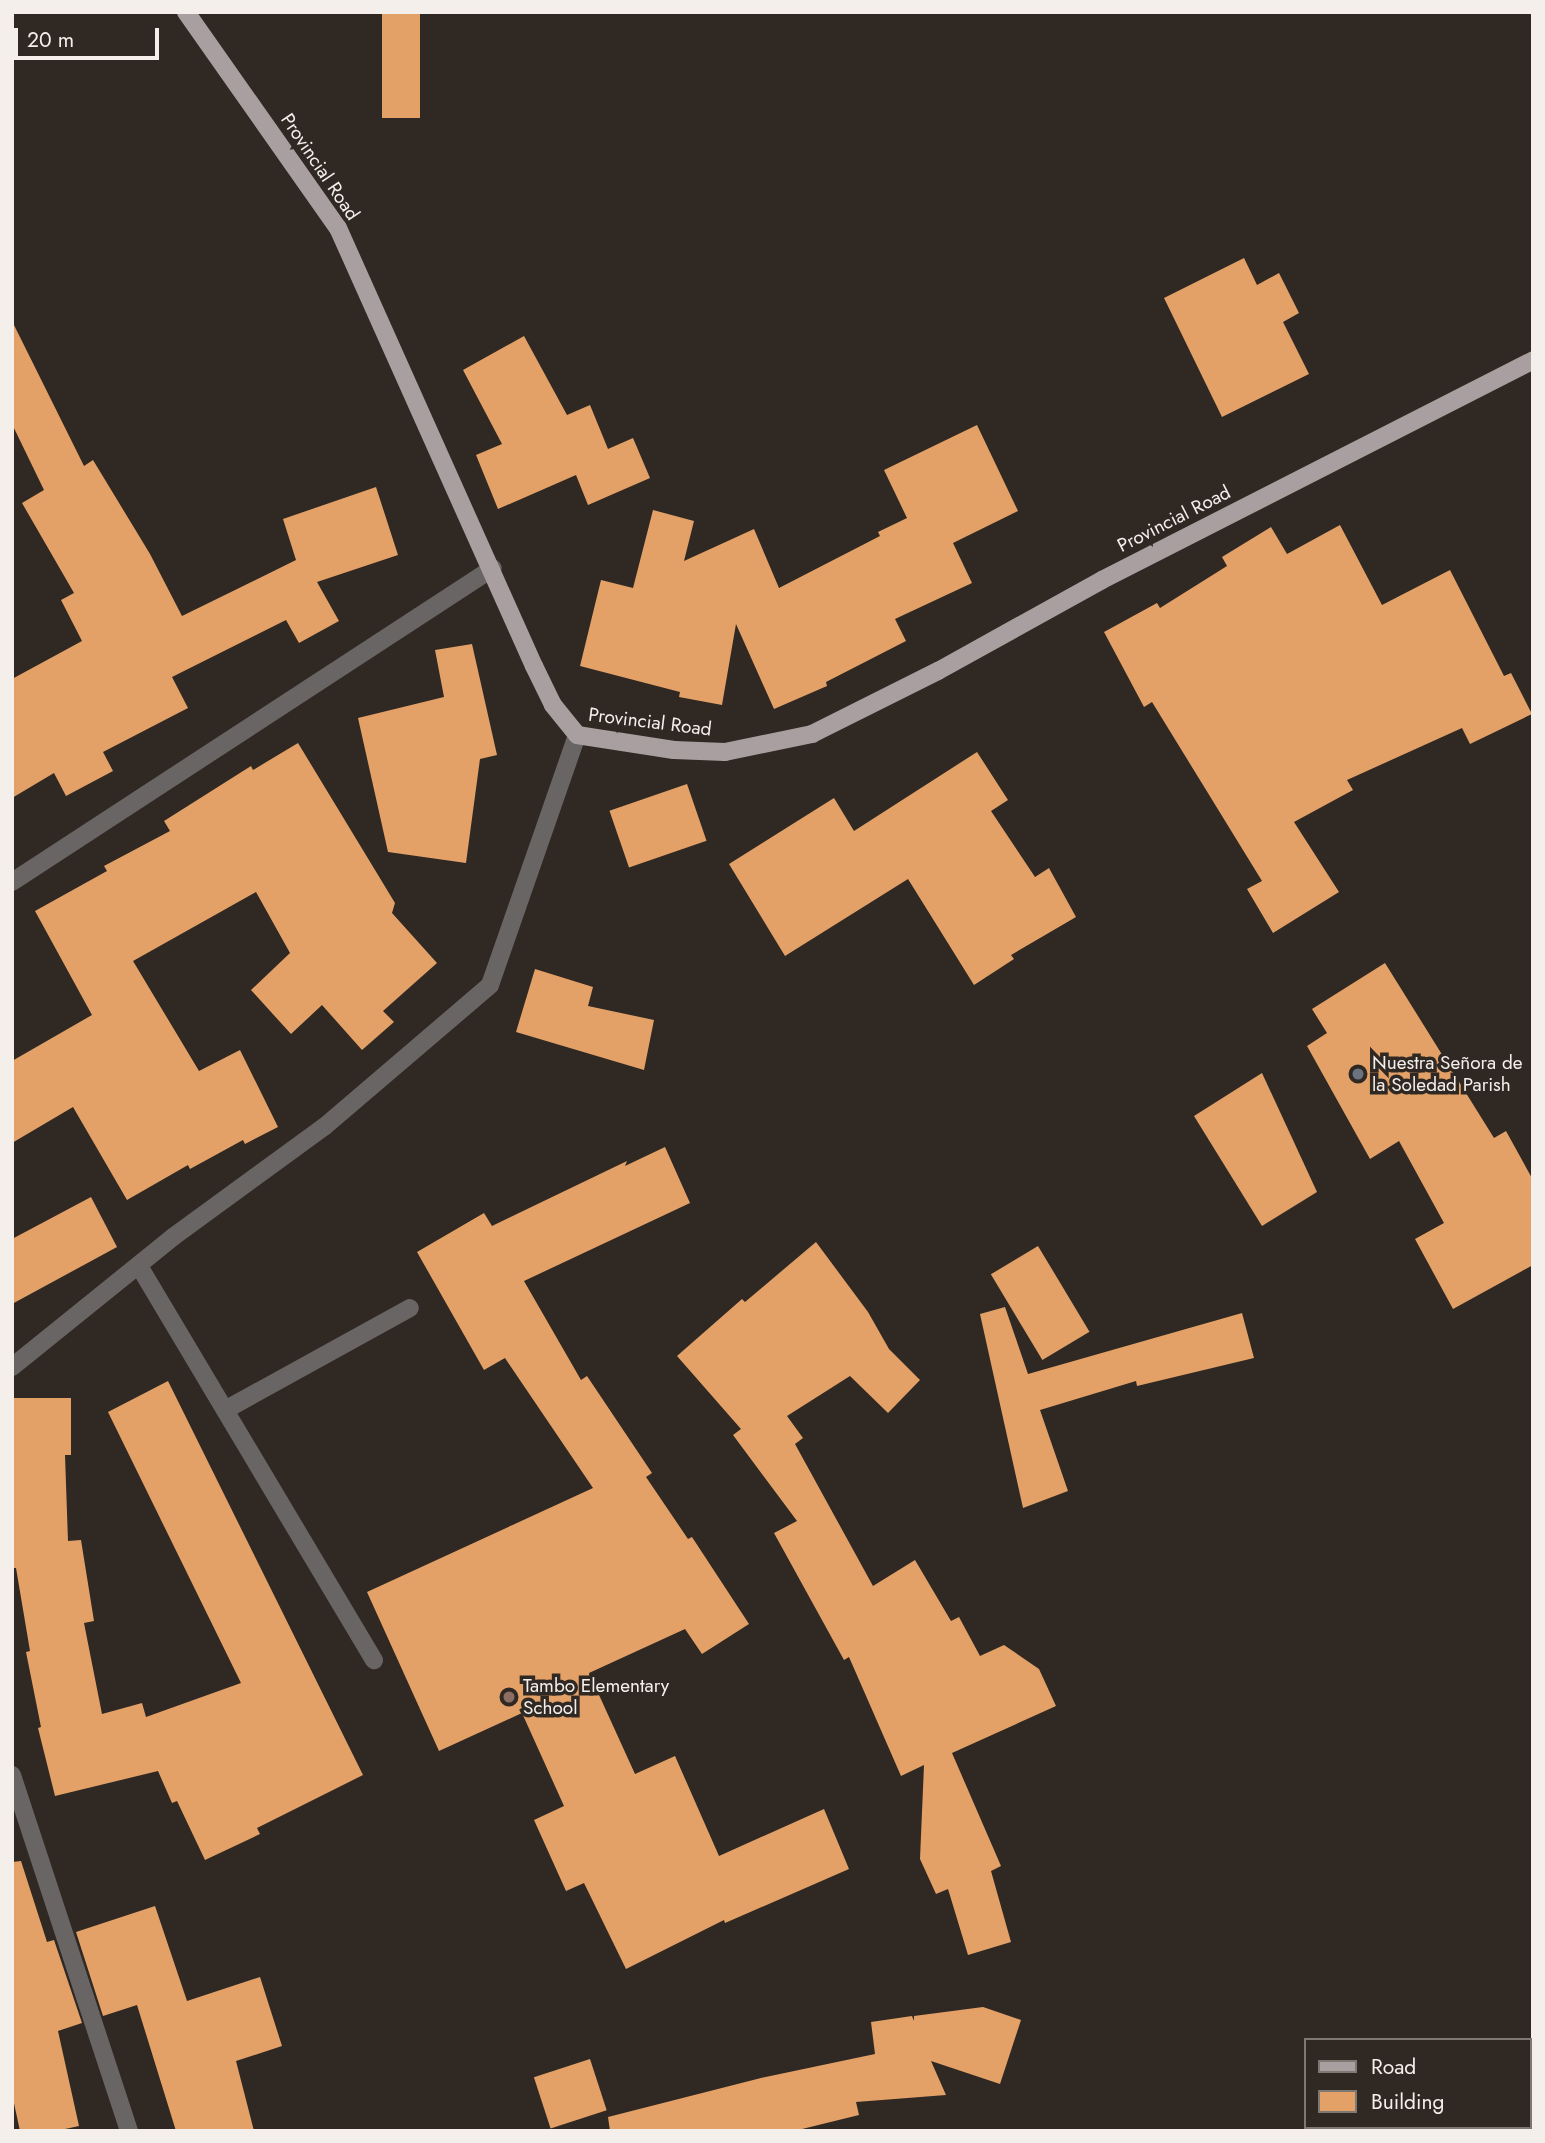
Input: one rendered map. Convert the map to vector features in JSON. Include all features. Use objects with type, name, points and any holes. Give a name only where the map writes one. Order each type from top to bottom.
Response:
[{"type":"main road","name":"Provincial Road","points":[[186,12],[338,228],[553,705],[577,735],[674,750],[725,752],[812,734],[938,671],[1102,580],[1533,360]]},
{"type":"street","points":[[12,882],[493,568]]},
{"type":"street","points":[[12,1367],[173,1237],[324,1127],[490,985],[577,735]]},
{"type":"street","points":[[139,1266],[374,1660]]},
{"type":"street","points":[[225,1410],[410,1308]]},
{"type":"street","points":[[12,1776],[129,2131]]},
{"type":"building","points":[[382,12],[420,12],[420,118],[382,118]]},
{"type":"building","points":[[1244,258],[1257,285],[1279,273],[1299,313],[1283,322],[1309,374],[1222,417],[1164,298]]},
{"type":"building","points":[[12,321],[84,466],[93,460],[150,554],[182,616],[296,560],[283,519],[376,487],[398,555],[317,582],[339,621],[299,643],[286,620],[172,677],[188,708],[103,752],[113,771],[66,796],[54,773],[12,798],[12,679],[82,641],[61,600],[74,593],[22,503],[44,490],[12,424]]},
{"type":"building","points":[[524,336],[567,415],[590,405],[608,449],[633,438],[650,478],[588,505],[576,475],[498,509],[476,455],[502,444],[463,370]]},
{"type":"building","points":[[977,425],[1018,511],[953,543],[972,583],[895,619],[906,641],[826,682],[827,686],[774,709],[736,624],[722,705],[679,697],[680,692],[580,666],[601,580],[633,588],[653,510],[694,521],[684,561],[754,529],[779,588],[880,536],[878,532],[907,518],[884,470]]},
{"type":"building","points":[[1340,525],[1382,605],[1450,570],[1504,676],[1511,673],[1532,714],[1470,744],[1462,728],[1347,780],[1353,790],[1294,822],[1339,892],[1273,933],[1247,889],[1262,881],[1152,702],[1144,707],[1104,632],[1157,603],[1160,608],[1227,566],[1222,557],[1271,527],[1287,554]]},
{"type":"building","points":[[472,644],[497,755],[480,759],[466,863],[388,852],[358,718],[444,697],[435,650]]},
{"type":"building","points":[[298,743],[395,903],[392,913],[437,963],[383,1011],[394,1022],[362,1050],[322,1005],[291,1034],[251,990],[290,953],[256,892],[133,961],[199,1071],[240,1050],[278,1127],[245,1144],[243,1140],[190,1169],[188,1165],[127,1200],[73,1107],[12,1143],[12,1061],[92,1015],[35,911],[107,871],[104,866],[170,831],[164,821],[251,766],[253,770]]},
{"type":"building","points":[[977,752],[1008,800],[991,811],[1035,877],[1049,868],[1076,917],[1011,955],[1014,959],[974,985],[908,879],[785,956],[729,864],[834,798],[854,831]]},
{"type":"building","points":[[687,784],[707,841],[629,867],[609,811]]},
{"type":"building","points":[[1385,963],[1494,1138],[1506,1131],[1533,1180],[1533,1265],[1453,1309],[1415,1239],[1444,1223],[1399,1141],[1370,1159],[1307,1046],[1327,1033],[1312,1009]]},
{"type":"building","points":[[535,969],[593,987],[588,1006],[654,1020],[644,1070],[516,1032]]},
{"type":"building","points":[[1262,1073],[1317,1192],[1262,1226],[1194,1116]]},
{"type":"building","points":[[665,1147],[690,1203],[524,1281],[581,1380],[587,1376],[652,1473],[646,1477],[688,1539],[692,1537],[749,1624],[702,1654],[685,1629],[589,1673],[635,1774],[675,1756],[719,1856],[824,1809],[849,1869],[725,1923],[724,1920],[626,1969],[584,1883],[566,1891],[534,1820],[564,1806],[522,1713],[439,1751],[367,1592],[593,1488],[505,1358],[484,1370],[417,1252],[484,1213],[492,1226],[627,1161],[625,1166]]},
{"type":"building","points":[[91,1197],[117,1247],[12,1304],[12,1239]]},
{"type":"building","points":[[816,1242],[868,1312],[889,1349],[920,1380],[888,1413],[850,1376],[787,1416],[803,1438],[795,1444],[873,1586],[915,1560],[951,1621],[959,1617],[980,1656],[1004,1645],[1039,1669],[1056,1706],[952,1753],[1001,1866],[991,1871],[1011,1942],[968,1955],[948,1889],[936,1894],[920,1859],[924,1765],[901,1776],[849,1657],[844,1660],[774,1533],[797,1521],[733,1435],[741,1429],[677,1356],[742,1299],[745,1302]]},
{"type":"building","points":[[1038,1246],[1090,1332],[1042,1360],[991,1274]]},
{"type":"building","points":[[1005,1307],[1028,1374],[1242,1313],[1254,1358],[1137,1386],[1136,1381],[1040,1410],[1068,1491],[1023,1508],[980,1314]]},
{"type":"building","points":[[168,1381],[363,1775],[257,1828],[260,1834],[205,1860],[177,1801],[172,1803],[158,1771],[55,1796],[38,1728],[41,1727],[26,1652],[30,1651],[16,1568],[12,1568],[12,1398],[71,1398],[71,1455],[65,1455],[68,1541],[81,1540],[94,1621],[84,1623],[102,1714],[142,1703],[146,1717],[241,1683],[108,1412]]},
{"type":"building","points":[[21,1861],[47,1942],[54,1940],[82,2023],[58,2031],[79,2126],[56,2131],[20,2131],[12,2094],[12,1862]]},
{"type":"building","points":[[155,1906],[187,2001],[260,1977],[282,2046],[236,2061],[254,2131],[176,2131],[137,2005],[103,2016],[76,1932]]},
{"type":"building","points":[[983,2007],[1021,2020],[1000,2084],[931,2061],[946,2095],[856,2102],[859,2115],[794,2131],[610,2131],[608,2117],[761,2078],[875,2054],[871,2022],[912,2016],[914,2021],[914,2016]]},
{"type":"building","points":[[590,2059],[607,2110],[551,2129],[534,2077]]},
{"type":"place","name":"Nuestra Señora de la Soledad Parish","points":[[1358,1074]]},
{"type":"place","name":"Tambo Elementary School","points":[[509,1697]]}]
